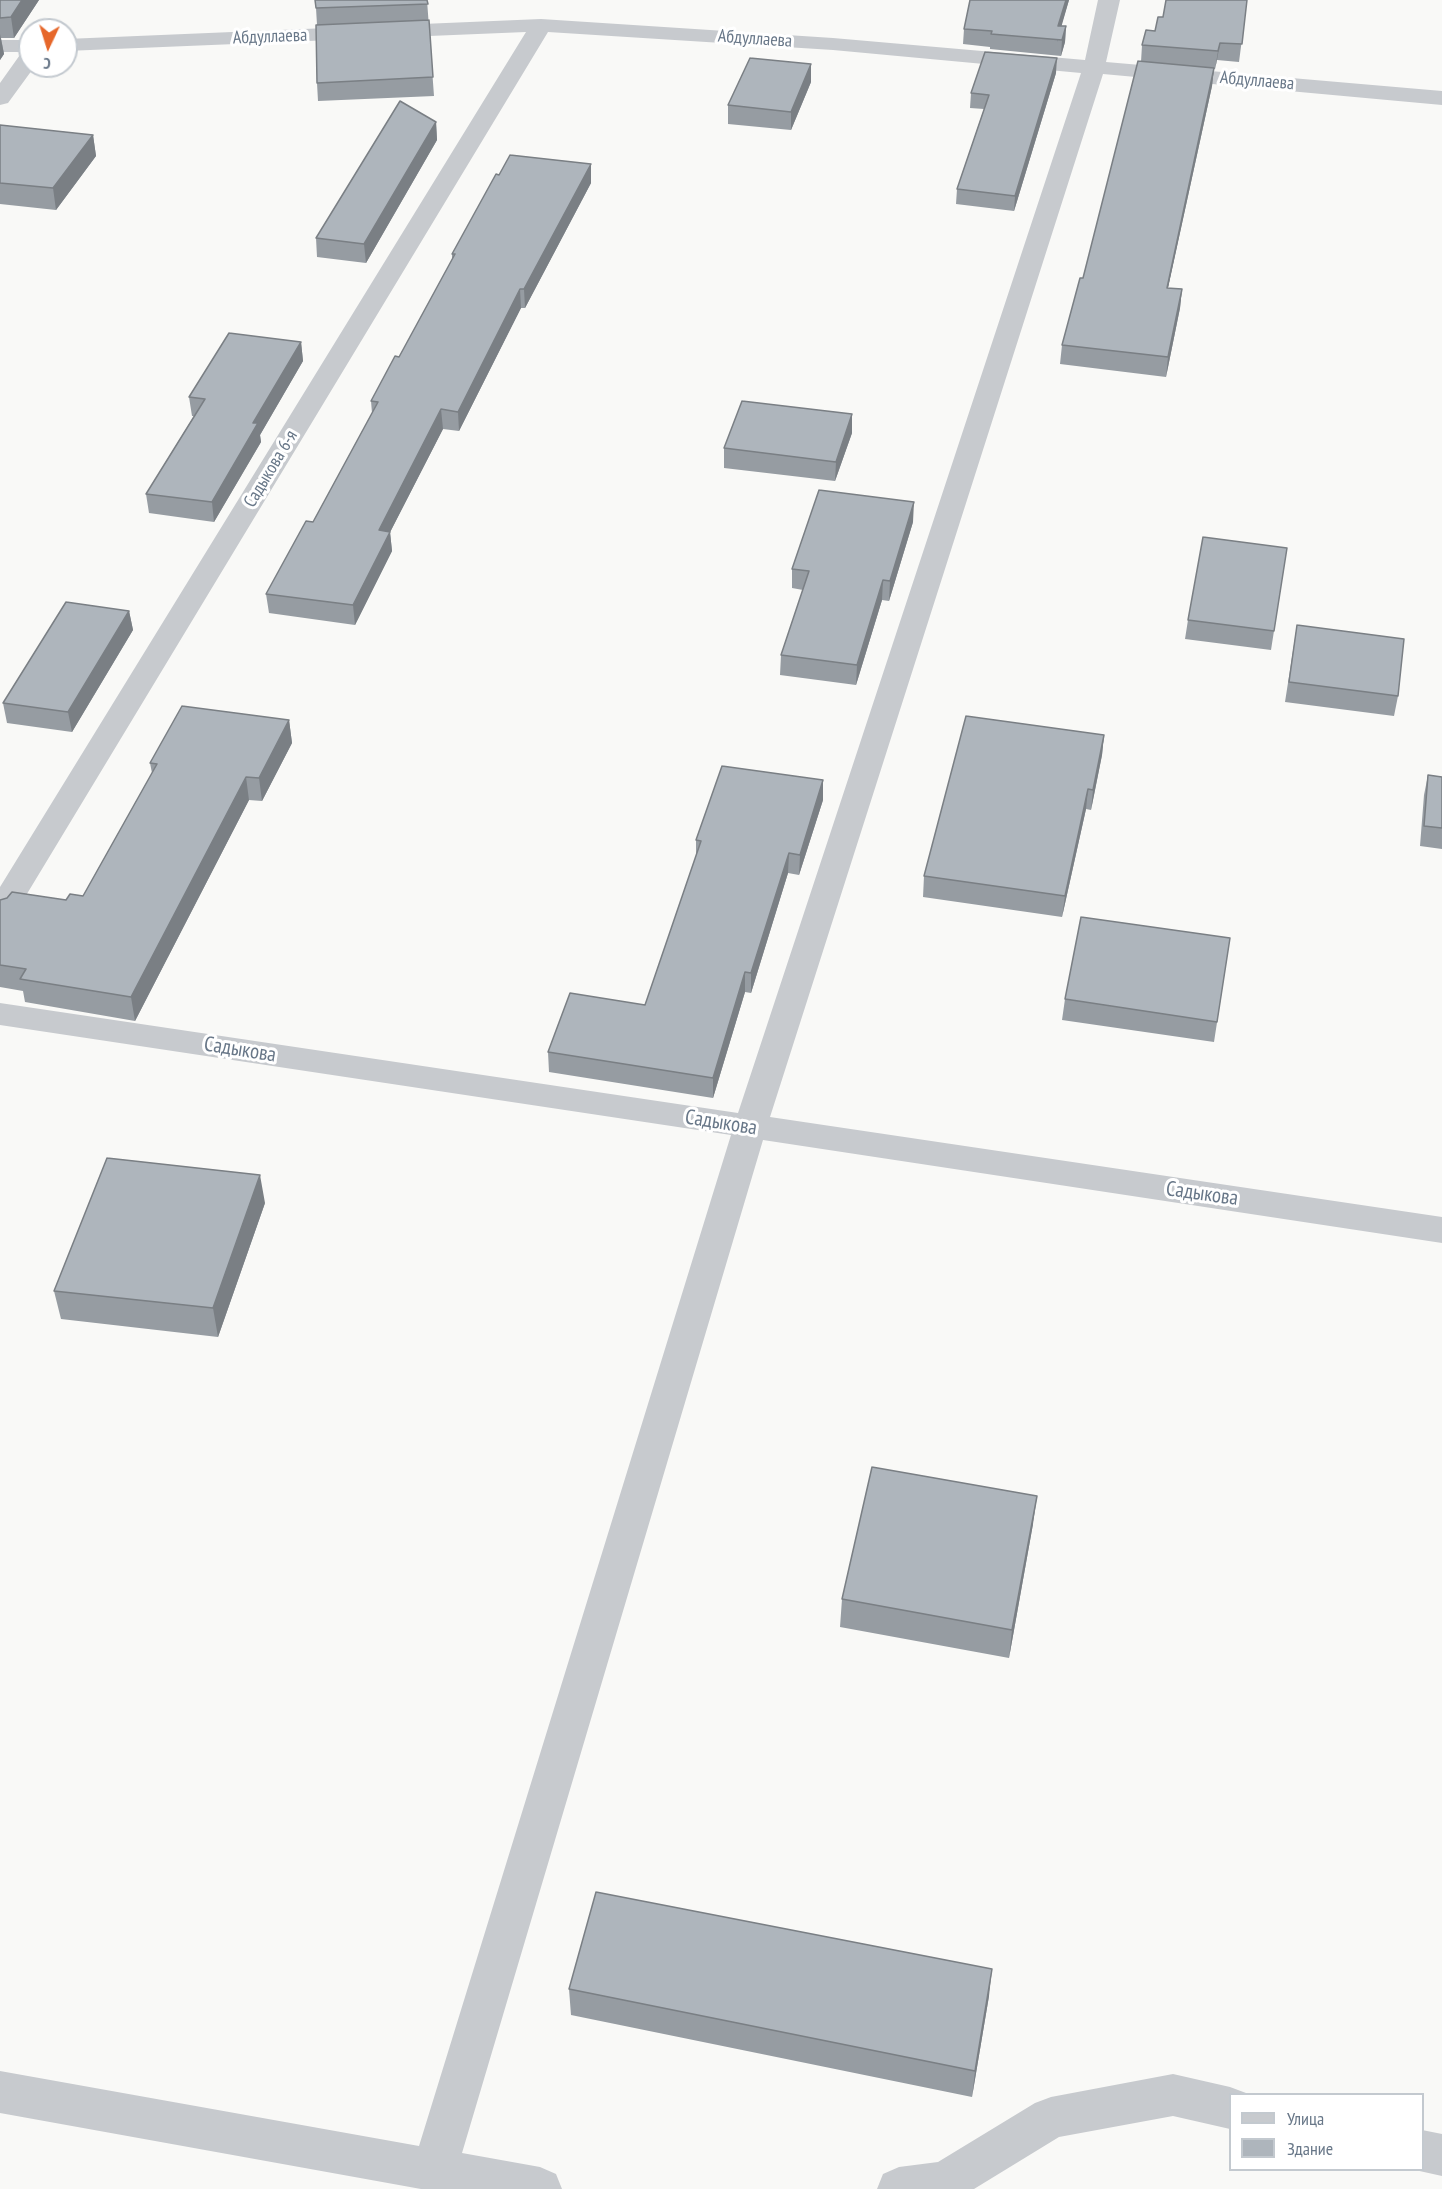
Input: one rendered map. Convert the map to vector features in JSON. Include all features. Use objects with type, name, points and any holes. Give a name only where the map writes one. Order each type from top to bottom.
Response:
[{"type":"street","points":[[434,2171],[750,1127],[1094,67],[1109,0]]},
{"type":"street","name":"Абдуллаева","points":[[78,44],[541,25],[833,44],[1442,98]]},
{"type":"street","name":"Садыкова 6-я","points":[[0,912],[541,25]]},
{"type":"street","points":[[0,45],[18,46]]},
{"type":"street","points":[[0,98],[18,73]]},
{"type":"street","name":"Садыкова","points":[[0,1014],[1442,1230]]},
{"type":"street","points":[[0,2092],[540,2189]]},
{"type":"street","points":[[899,2189],[945,2182],[1052,2118],[1173,2096],[1229,2108]]},
{"type":"street","points":[[1424,2151],[1442,2155]]},
{"type":"building","points":[[0,0],[22,0],[11,17],[0,18]]},
{"type":"building","points":[[315,0],[427,0],[428,4],[316,8]]},
{"type":"building","points":[[970,0],[1066,0],[1058,26],[1066,26],[1062,40],[991,34],[992,31],[964,29]]},
{"type":"building","points":[[1166,0],[1247,0],[1242,44],[1220,43],[1218,51],[1142,45],[1146,30],[1155,31],[1158,17],[1163,17]]},
{"type":"building","points":[[429,20],[433,77],[317,83],[316,25]]},
{"type":"building","points":[[985,52],[1057,58],[1015,196],[957,189],[989,95],[971,93]]},
{"type":"building","points":[[750,58],[811,64],[791,112],[728,105]]},
{"type":"building","points":[[1138,61],[1214,68],[1167,288],[1182,289],[1168,357],[1062,345],[1080,278],[1083,278]]},
{"type":"building","points":[[400,101],[436,122],[364,244],[316,238]]},
{"type":"building","points":[[0,125],[93,135],[53,188],[0,183]]},
{"type":"building","points":[[510,155],[591,164],[524,289],[520,289],[458,412],[441,409],[379,530],[390,532],[353,605],[266,594],[306,521],[313,522],[378,402],[371,401],[395,356],[399,357],[455,254],[452,254],[496,174],[499,175]]},
{"type":"building","points":[[229,333],[301,342],[253,423],[258,423],[212,502],[146,494],[205,399],[189,397]]},
{"type":"building","points":[[742,401],[852,414],[836,462],[724,448]]},
{"type":"building","points":[[819,490],[914,502],[890,581],[883,580],[857,665],[781,655],[809,571],[792,569]]},
{"type":"building","points":[[1203,537],[1287,548],[1274,631],[1188,620]]},
{"type":"building","points":[[66,602],[129,611],[68,712],[3,703]]},
{"type":"building","points":[[1297,625],[1404,639],[1398,696],[1289,682]]},
{"type":"building","points":[[182,706],[289,720],[259,778],[246,777],[131,997],[20,979],[26,969],[0,965],[0,900],[7,898],[12,892],[66,900],[70,894],[83,896],[157,764],[150,763]]},
{"type":"building","points":[[966,716],[1104,735],[1093,790],[1088,789],[1065,896],[924,876]]},
{"type":"building","points":[[722,766],[823,780],[800,855],[789,853],[751,973],[745,972],[713,1078],[548,1052],[570,993],[645,1005],[701,841],[696,840]]},
{"type":"building","points":[[1428,775],[1442,777],[1442,828],[1424,826]]},
{"type":"building","points":[[1081,917],[1230,938],[1217,1022],[1065,999]]},
{"type":"building","points":[[107,1158],[260,1175],[213,1308],[54,1291]]},
{"type":"building","points":[[872,1467],[1037,1496],[1012,1630],[842,1599]]},
{"type":"building","points":[[596,1892],[992,1969],[975,2071],[569,1989]]}]
